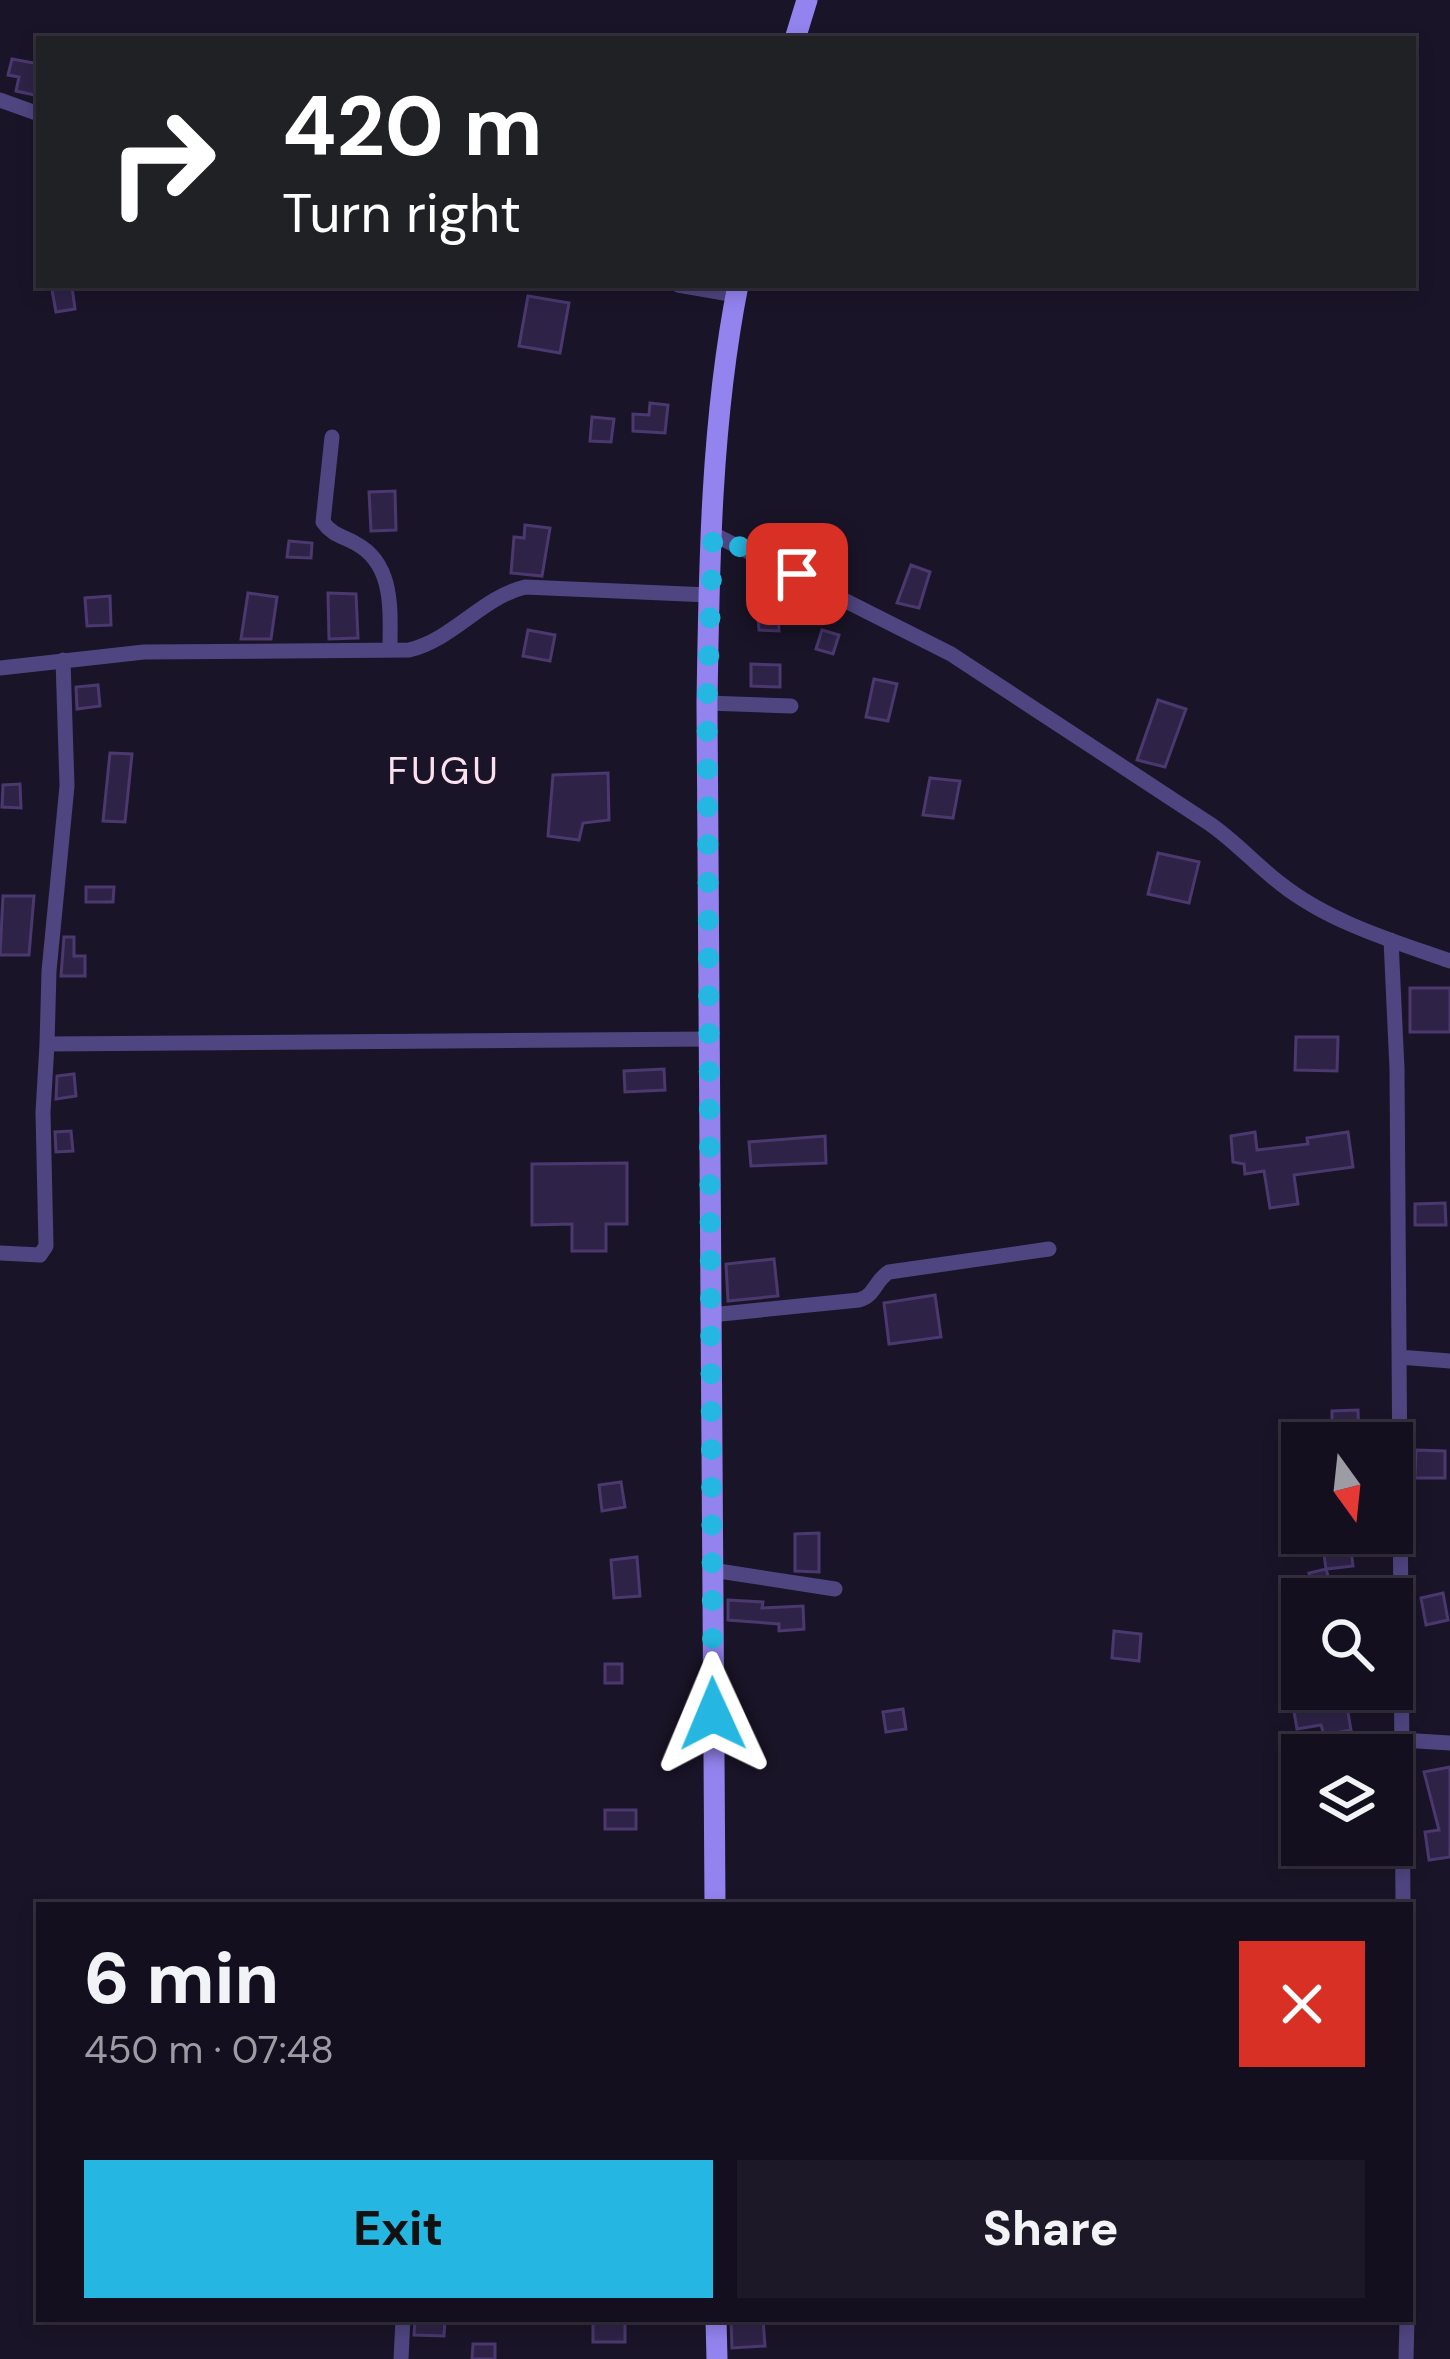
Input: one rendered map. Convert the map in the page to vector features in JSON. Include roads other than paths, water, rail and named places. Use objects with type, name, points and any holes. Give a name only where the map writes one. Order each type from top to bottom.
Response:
[{"type":"main road","points":[[796,36],[807,0]]},
{"type":"main road","points":[[715,1902],[707,703],[720,425],[736,290]]},
{"type":"main road","points":[[716,2322],[716,2359]]},
{"type":"street","points":[[0,100],[36,113]]},
{"type":"street","points":[[332,437],[323,522],[335,535],[358,544],[383,570],[388,585],[390,650]]},
{"type":"street","points":[[713,534],[951,654],[1210,824],[1245,849],[1280,884],[1325,913],[1450,961]]},
{"type":"street","points":[[0,668],[144,652],[410,650],[440,639],[504,592],[525,586],[709,595]]},
{"type":"street","points":[[0,1253],[40,1255],[46,1246],[49,971],[67,786],[63,660]]},
{"type":"street","points":[[707,703],[791,706]]},
{"type":"street","points":[[1391,940],[1396,1049],[1401,1734]]},
{"type":"street","points":[[47,1044],[710,1039]]},
{"type":"street","points":[[711,1315],[859,1300],[872,1294],[889,1272],[1049,1249]]},
{"type":"street","points":[[1399,1357],[1450,1361]]},
{"type":"street","points":[[712,1570],[836,1588]]},
{"type":"street","points":[[1413,1741],[1450,1743]]},
{"type":"street","points":[[1403,1866],[1403,1902]]},
{"type":"street","points":[[401,2359],[403,2322]]},
{"type":"street","points":[[1406,2359],[1407,2322]]},
{"type":"district","name":"FUGU","points":[[444,770]]}]
